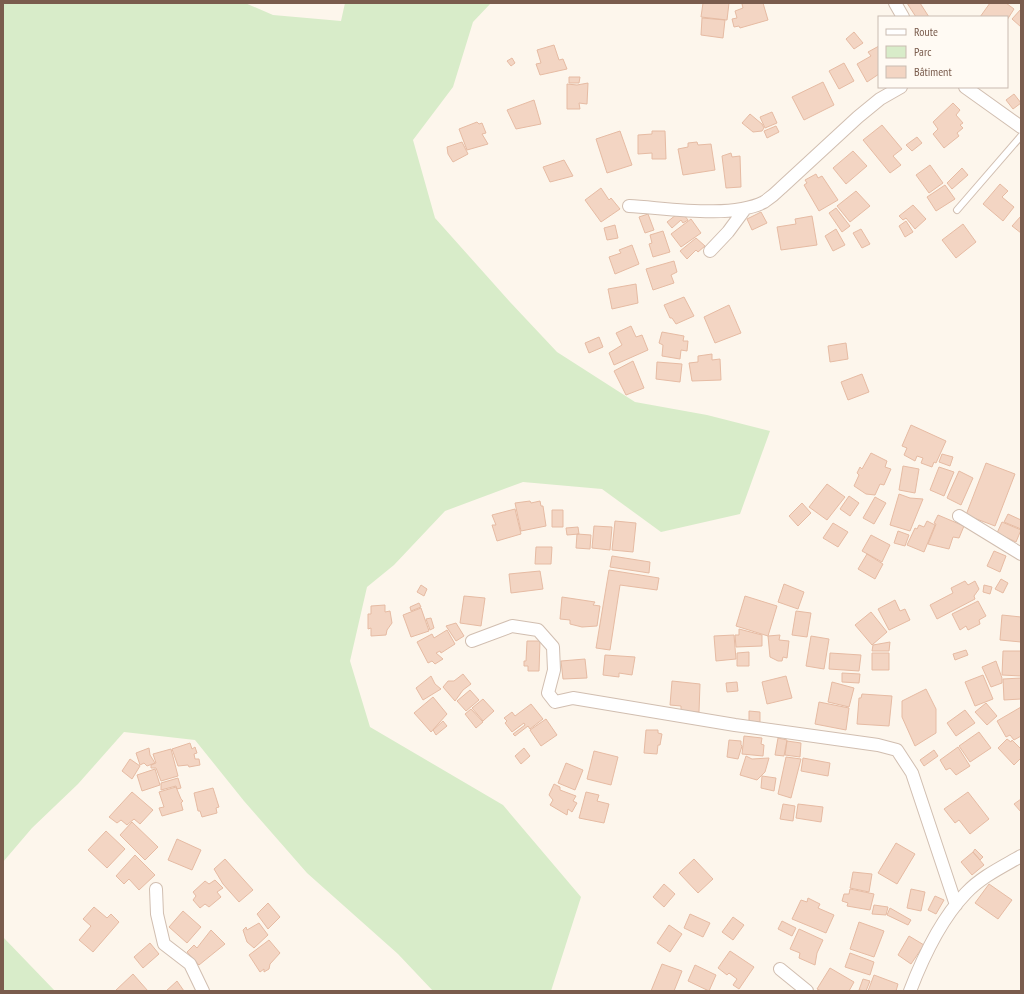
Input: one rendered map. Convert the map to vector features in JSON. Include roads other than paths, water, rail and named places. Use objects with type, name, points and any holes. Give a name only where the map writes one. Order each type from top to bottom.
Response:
[{"type":"street","points":[[895,3],[902,16]]},
{"type":"street","points":[[629,206],[716,211],[745,209],[764,201],[781,188],[858,117],[880,99],[899,88]]},
{"type":"street","points":[[966,88],[1021,127]]},
{"type":"street","points":[[710,251],[728,232],[745,209]]},
{"type":"street","points":[[959,516],[1021,554]]},
{"type":"street","points":[[472,641],[512,626],[538,630],[552,647],[554,670],[548,693],[555,702],[572,698],[735,725],[878,745],[897,750],[912,772],[956,905]]},
{"type":"street","points":[[910,991],[933,940],[956,905],[966,893],[982,880],[1021,856]]},
{"type":"street","points":[[156,889],[157,914],[164,944],[190,964],[204,991]]},
{"type":"street","points":[[780,969],[807,991]]},
{"type":"lane","points":[[957,210],[1021,136]]}]
